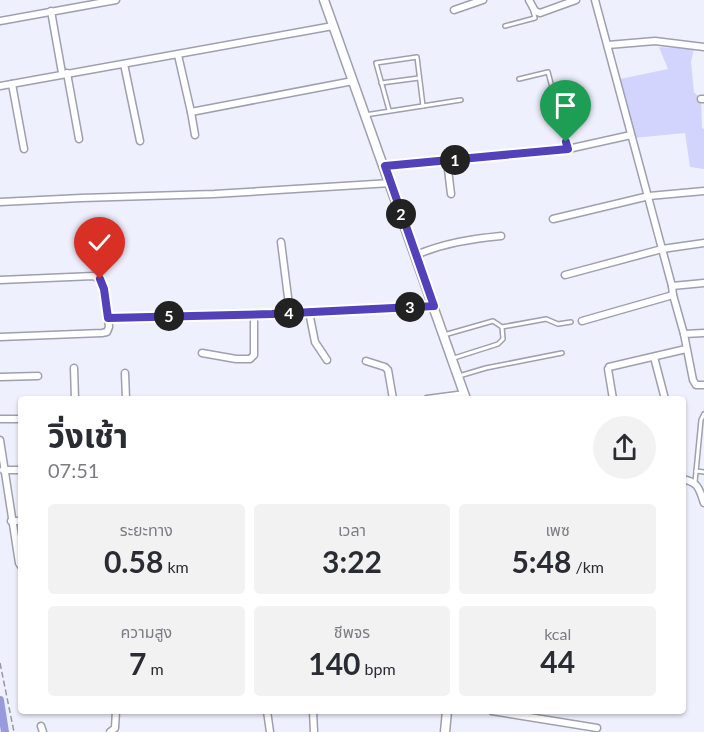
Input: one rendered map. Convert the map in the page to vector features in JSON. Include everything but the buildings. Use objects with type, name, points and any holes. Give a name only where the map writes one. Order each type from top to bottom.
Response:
[{"type":"street","points":[[0,21],[116,0]]},
{"type":"street","points":[[324,0],[385,166],[465,396]]},
{"type":"street","points":[[454,10],[483,0]]},
{"type":"street","points":[[529,0],[533,9],[540,13],[576,0]]},
{"type":"street","points":[[595,0],[649,196],[695,383],[698,386],[704,385]]},
{"type":"street","points":[[51,12],[79,139]]},
{"type":"street","points":[[0,86],[333,26]]},
{"type":"street","points":[[608,45],[655,41],[704,47]]},
{"type":"street","points":[[178,55],[195,135]]},
{"type":"street","points":[[124,64],[140,141]]},
{"type":"street","points":[[191,112],[353,81]]},
{"type":"street","points":[[12,84],[24,149]]},
{"type":"street","points":[[385,166],[568,149],[631,135]]},
{"type":"street","points":[[447,161],[451,194]]},
{"type":"street","points":[[0,202],[214,194],[391,183]]},
{"type":"street","points":[[553,219],[649,196],[704,191]]},
{"type":"street","points":[[416,255],[454,241],[501,236]]},
{"type":"street","points":[[280,242],[290,313]]},
{"type":"street","points":[[565,275],[662,249],[704,243]]},
{"type":"street","points":[[0,280],[94,276],[100,279],[104,289],[109,327],[107,332],[102,333],[0,337]]},
{"type":"street","points":[[672,286],[704,283]]},
{"type":"street","points":[[582,321],[673,295]]},
{"type":"street","points":[[108,318],[434,306]]},
{"type":"street","points":[[309,312],[315,342],[327,360]]},
{"type":"street","points":[[202,353],[236,359],[250,358],[254,355],[254,314]]},
{"type":"street","points":[[684,334],[704,333]]},
{"type":"street","points":[[612,396],[609,367],[686,349]]},
{"type":"street","points":[[654,357],[664,396]]},
{"type":"street","points":[[366,361],[388,370],[392,396]]},
{"type":"street","points":[[74,368],[75,396]]},
{"type":"street","points":[[125,373],[126,396]]},
{"type":"street","points":[[0,377],[38,376]]},
{"type":"street","points":[[0,419],[18,419]]},
{"type":"street","points":[[0,440],[18,558]]},
{"type":"street","points":[[3,470],[18,470]]},
{"type":"street","points":[[686,480],[695,482],[700,487],[704,503]]},
{"type":"street","points":[[11,521],[18,521]]},
{"type":"street","points":[[110,732],[115,728],[116,714]]},
{"type":"street","points":[[267,714],[270,732]]},
{"type":"street","points":[[314,714],[314,732]]},
{"type":"street","points":[[445,732],[447,714]]},
{"type":"street","points":[[511,714],[597,728]]},
{"type":"lane","points":[[505,26],[535,18],[533,9]]},
{"type":"lane","points":[[389,111],[376,63],[417,57],[423,106]]},
{"type":"lane","points":[[519,79],[548,72],[568,149]]},
{"type":"lane","points":[[381,83],[419,78]]},
{"type":"lane","points":[[365,115],[461,100]]},
{"type":"lane","points":[[502,327],[546,319],[558,324],[571,322]]},
{"type":"lane","points":[[444,335],[493,321],[502,327],[504,334],[498,344],[452,359]]},
{"type":"lane","points":[[459,376],[486,368],[562,353]]},
{"type":"lane","points":[[695,482],[702,439],[701,420],[704,414]]},
{"type":"lane","points":[[696,471],[704,472]]},
{"type":"path","points":[[0,663],[14,732]]},
{"type":"shaded area","points":[[659,47],[694,49],[691,62],[694,92],[701,99],[704,169],[690,167],[685,133],[634,138],[620,79],[668,69]]},
{"type":"waterway","points":[[0,700],[5,732]]},
{"type":"route","points":[[100,279],[104,289],[108,318],[272,314],[434,306],[385,166],[568,149],[566,142]]}]
